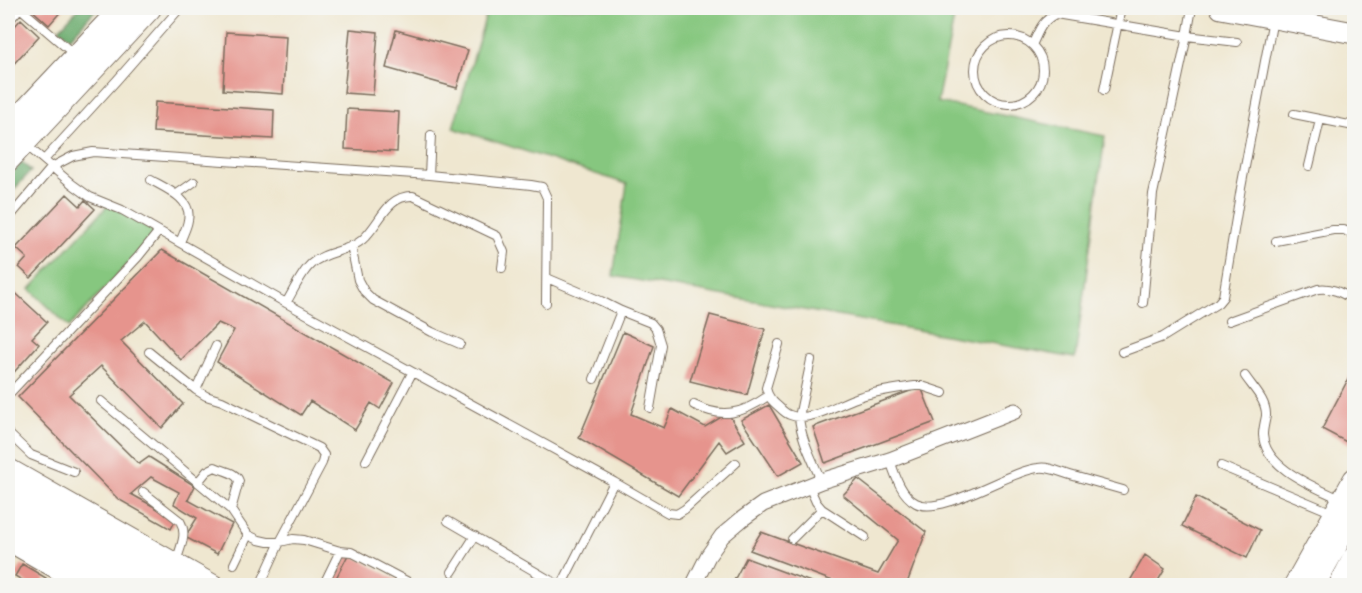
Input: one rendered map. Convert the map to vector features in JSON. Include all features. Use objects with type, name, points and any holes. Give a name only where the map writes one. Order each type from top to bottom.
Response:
[{"type":"main road","points":[[13,144],[76,56],[123,8]]},
{"type":"main road","points":[[13,144],[149,8]]},
{"type":"main road","points":[[1221,8],[1354,21]]},
{"type":"main road","points":[[1280,12],[1354,33]]},
{"type":"main road","points":[[8,469],[175,574]]},
{"type":"main road","points":[[1314,585],[1335,549],[1354,478]]},
{"type":"main road","points":[[8,492],[122,572]]},
{"type":"main road","points":[[1294,585],[1344,509]]},
{"type":"main road","points":[[8,517],[122,572],[175,574],[214,585]]},
{"type":"main road","points":[[8,540],[88,585]]},
{"type":"main road","points":[[1343,584],[1354,557]]},
{"type":"street","points":[[693,585],[708,556],[722,536],[764,504],[815,484],[890,460],[1015,411]]},
{"type":"lane","points":[[8,22],[20,8],[76,56]]},
{"type":"lane","points":[[44,160],[180,8]]},
{"type":"lane","points":[[1104,90],[1121,8]]},
{"type":"lane","points":[[1143,303],[1153,194],[1192,8]]},
{"type":"lane","points":[[1122,352],[1163,337],[1218,303],[1223,297],[1241,188],[1280,12]]},
{"type":"lane","points":[[1032,45],[1042,23],[1056,14],[1237,42]]},
{"type":"lane","points":[[1010,36],[1026,40],[1032,45],[1038,51],[1043,67],[1041,83],[1032,96],[1017,104],[1009,104],[986,96],[975,74],[978,58],[987,44],[1010,36]]},
{"type":"lane","points":[[1294,114],[1354,126]]},
{"type":"lane","points":[[1309,166],[1320,120]]},
{"type":"lane","points":[[429,174],[431,135]]},
{"type":"lane","points":[[13,144],[44,160],[90,197],[122,210],[412,373],[668,513],[677,514],[685,509],[736,463]]},
{"type":"lane","points":[[8,219],[52,167],[73,156],[93,152],[429,174],[542,187],[547,198],[546,303]]},
{"type":"lane","points":[[151,180],[177,194],[187,207],[188,221],[180,243]]},
{"type":"lane","points":[[177,194],[194,182]]},
{"type":"lane","points":[[286,303],[308,266],[323,256],[360,242],[392,202],[406,196],[413,196],[497,236],[504,252],[502,268]]},
{"type":"lane","points":[[1276,241],[1333,230],[1344,230],[1354,235]]},
{"type":"lane","points":[[8,395],[138,257],[159,231]]},
{"type":"lane","points":[[351,246],[358,280],[368,296],[460,344]]},
{"type":"lane","points":[[547,278],[621,312],[651,323],[656,329],[661,345],[650,408]]},
{"type":"lane","points":[[1229,321],[1318,288],[1337,291],[1354,300]]},
{"type":"lane","points":[[594,378],[621,312]]},
{"type":"lane","points":[[779,344],[766,388],[772,401],[789,415],[811,416],[870,393],[922,386],[943,393]]},
{"type":"lane","points":[[196,390],[216,346]]},
{"type":"lane","points":[[149,352],[206,396],[222,401],[319,448],[324,455],[263,579]]},
{"type":"lane","points":[[811,360],[799,417],[815,484],[816,502],[822,509],[865,537]]},
{"type":"lane","points":[[366,461],[412,373]]},
{"type":"lane","points":[[1245,376],[1264,402],[1266,415],[1263,435],[1268,451],[1292,475],[1344,509]]},
{"type":"lane","points":[[694,405],[717,414],[735,412],[757,404],[768,396]]},
{"type":"lane","points":[[101,401],[231,510],[248,535],[259,540],[280,542],[293,539],[304,540],[359,555],[416,585]]},
{"type":"lane","points":[[8,433],[31,455],[74,472]]},
{"type":"lane","points":[[890,460],[904,493],[917,504],[930,506],[961,498],[1028,469],[1042,467],[1123,490]]},
{"type":"lane","points":[[1221,466],[1321,509],[1344,509]]},
{"type":"lane","points":[[198,482],[207,471],[214,467],[234,475],[238,481],[231,510]]},
{"type":"lane","points":[[448,521],[560,585],[614,482]]},
{"type":"lane","points":[[143,492],[180,521],[183,528],[184,535],[175,574]]},
{"type":"lane","points":[[792,539],[822,509]]},
{"type":"lane","points":[[234,564],[248,535]]},
{"type":"lane","points":[[452,572],[475,536]]},
{"type":"lane","points":[[322,585],[340,550]]},
{"type":"green space","points":[[79,8],[97,8],[70,38],[59,29]]},
{"type":"green space","points":[[488,8],[956,8],[937,102],[1105,136],[1075,358],[613,276],[627,184],[453,128]]},
{"type":"green space","points":[[22,162],[31,171],[8,196],[8,178]]},
{"type":"green space","points":[[109,204],[157,233],[69,327],[30,289]]},
{"type":"building","points":[[30,8],[64,8],[49,25]]},
{"type":"building","points":[[21,19],[39,36],[8,70],[8,34]]},
{"type":"building","points":[[350,29],[378,32],[373,95],[344,93]]},
{"type":"building","points":[[396,30],[468,50],[457,88],[386,68]]},
{"type":"building","points":[[226,32],[286,36],[283,94],[223,90]]},
{"type":"building","points":[[155,102],[274,110],[273,139],[153,132]]},
{"type":"building","points":[[347,109],[399,112],[397,152],[345,149]]},
{"type":"building","points":[[67,194],[80,206],[85,200],[95,209],[31,278],[19,267],[27,258],[16,248]]},
{"type":"building","points":[[162,250],[394,383],[380,409],[371,403],[355,430],[310,401],[301,415],[217,362],[234,330],[218,323],[181,360],[145,321],[121,341],[183,404],[162,428],[101,366],[69,395],[139,464],[149,457],[195,486],[188,500],[232,524],[217,554],[185,537],[197,518],[174,504],[179,492],[151,477],[131,494],[176,519],[171,529],[118,499],[18,397]]},
{"type":"building","points":[[8,286],[47,322],[32,338],[39,344],[8,379]]},
{"type":"building","points":[[710,315],[765,329],[747,395],[690,381]]},
{"type":"building","points":[[623,332],[654,346],[631,414],[664,428],[672,409],[705,427],[728,413],[745,441],[727,452],[719,441],[678,496],[579,438]]},
{"type":"building","points":[[1354,368],[1354,446],[1322,429]]},
{"type":"building","points":[[921,387],[935,422],[825,463],[813,427]]},
{"type":"building","points":[[769,405],[803,462],[778,476],[741,420]]},
{"type":"building","points":[[858,479],[926,532],[906,586],[846,586],[750,550],[761,532],[878,574],[898,540],[843,495]]},
{"type":"building","points":[[1196,497],[1260,530],[1247,558],[1182,526]]},
{"type":"building","points":[[349,553],[407,586],[332,586]]},
{"type":"building","points":[[1145,555],[1165,569],[1155,586],[1127,586]]},
{"type":"building","points":[[746,558],[819,586],[764,586],[754,582],[753,586],[731,586]]},
{"type":"building","points":[[22,564],[46,578],[42,586],[32,586],[15,576]]}]
